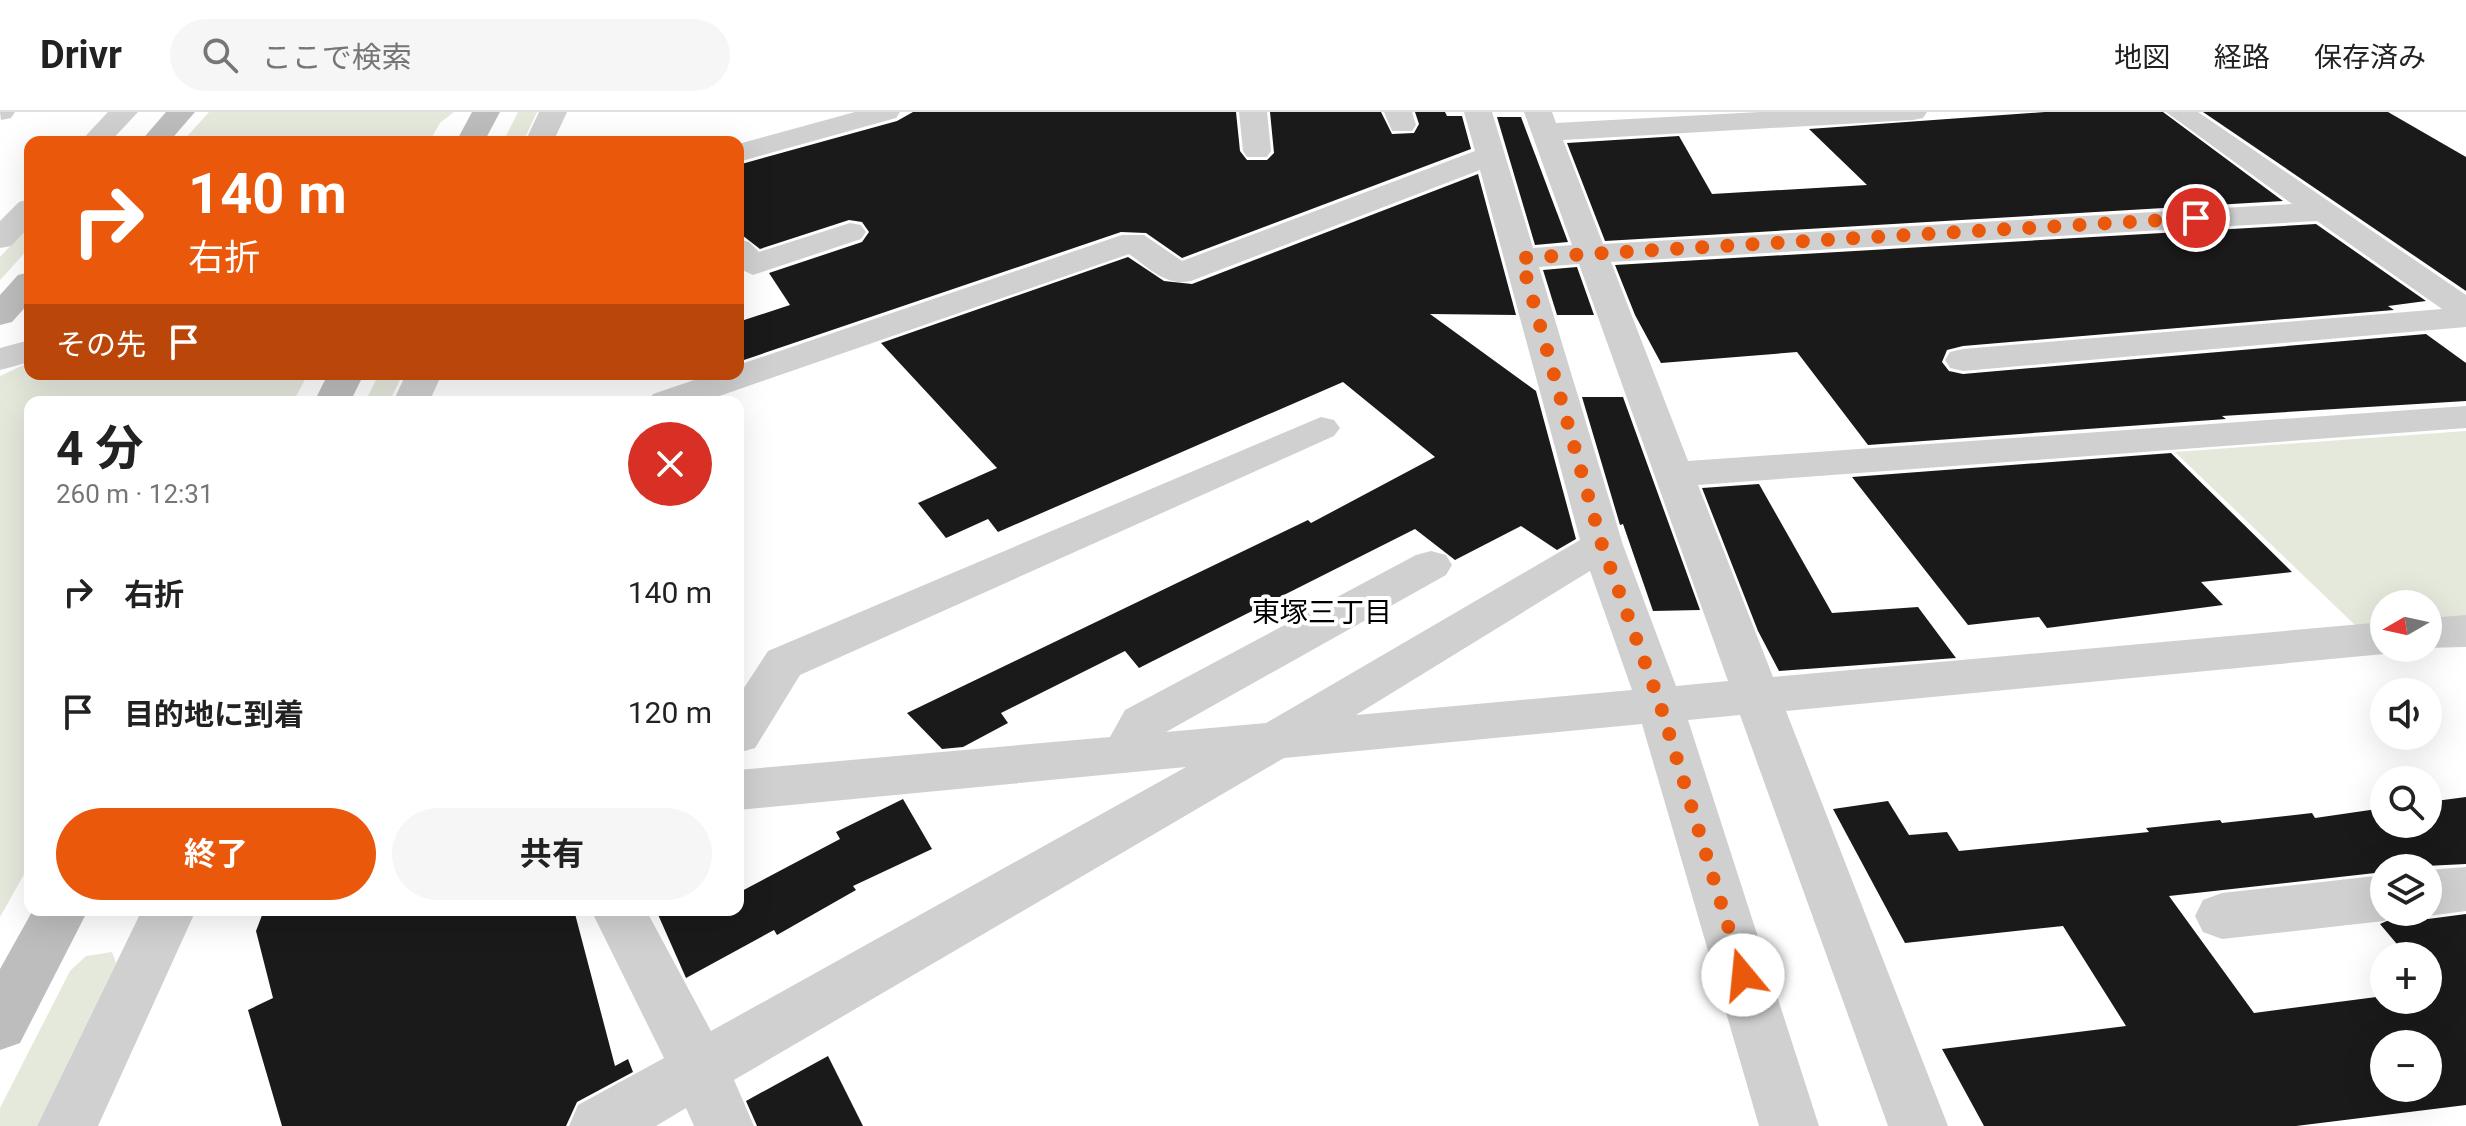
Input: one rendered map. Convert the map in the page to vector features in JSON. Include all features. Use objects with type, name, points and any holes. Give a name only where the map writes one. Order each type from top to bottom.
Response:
[{"type":"main road","points":[[159,136],[181,112]]},
{"type":"main road","points":[[473,136],[486,112]]},
{"type":"main road","points":[[0,315],[24,289]]},
{"type":"main road","points":[[0,1024],[58,916]]},
{"type":"street","points":[[100,136],[124,112]]},
{"type":"street","points":[[542,136],[553,112]]},
{"type":"street","points":[[744,151],[886,112]]},
{"type":"street","points":[[1253,112],[1257,151]]},
{"type":"street","points":[[1478,112],[1528,188],[1592,254],[1918,1126]]},
{"type":"street","points":[[1789,1126],[1660,704],[1602,545],[1521,258],[1528,188],[1542,122],[1913,112]]},
{"type":"street","points":[[2180,112],[2466,310]]},
{"type":"street","points":[[744,375],[1133,242],[1179,274],[1528,188]]},
{"type":"street","points":[[0,239],[23,195]]},
{"type":"street","points":[[1521,258],[2323,211]]},
{"type":"street","points":[[744,255],[753,265],[850,232]]},
{"type":"street","points":[[1963,360],[2466,317]]},
{"type":"street","points":[[0,359],[24,353]]},
{"type":"street","points":[[684,396],[730,380]]},
{"type":"street","points":[[1675,474],[2466,417]]},
{"type":"street","points":[[744,726],[784,663],[1321,428]]},
{"type":"street","points":[[599,1126],[1276,740],[1602,545]]},
{"type":"street","points":[[1125,754],[1142,723],[1431,565]]},
{"type":"street","points":[[2442,633],[2466,631]]},
{"type":"street","points":[[744,789],[2370,639]]},
{"type":"street","points":[[2442,892],[2466,889]]},
{"type":"street","points":[[2222,916],[2370,900]]},
{"type":"street","points":[[67,1126],[166,916]]},
{"type":"street","points":[[621,916],[699,1068],[724,1126]]},
{"type":"shaded area","points":[[209,112],[454,112],[440,123],[432,136],[187,136]]},
{"type":"shaded area","points":[[518,112],[537,112],[526,136],[506,136]]},
{"type":"shaded area","points":[[24,231],[24,254],[0,280],[0,257]]},
{"type":"shaded area","points":[[24,365],[24,380],[305,380],[296,396],[24,396],[24,875],[0,917],[0,376]]},
{"type":"shaded area","points":[[376,380],[400,380],[392,396],[368,396]]},
{"type":"shaded area","points":[[2466,431],[2466,616],[2442,619],[2442,590],[2370,590],[2370,625],[2356,626],[2175,452]]},
{"type":"shaded area","points":[[112,952],[116,963],[37,1126],[0,1126],[0,1108],[70,971],[86,956]]},
{"type":"building","points":[[913,112],[1236,112],[1240,151],[1247,160],[1267,160],[1274,153],[1270,112],[1381,112],[1392,134],[1414,133],[1419,124],[1415,112],[1445,112],[1447,116],[1462,116],[1471,149],[1182,258],[1146,233],[1121,232],[744,360],[744,320],[790,305],[769,273],[862,242],[869,232],[862,222],[849,220],[760,249],[744,237],[744,163],[897,121]]},
{"type":"building","points":[[2045,112],[2163,112],[2283,201],[1605,241],[1567,143],[1679,136],[1712,194],[1867,185],[1809,129]]},
{"type":"building","points":[[2203,112],[2388,112],[2466,157],[2466,291]]},
{"type":"building","points":[[1497,117],[1521,117],[1568,242],[1535,245]]},
{"type":"building","points":[[1478,174],[1516,315],[1430,314],[1536,391],[1576,539],[1557,550],[1521,526],[1455,560],[1415,529],[1139,668],[1125,651],[1001,713],[1008,723],[963,747],[942,749],[907,713],[1308,520],[1311,523],[1435,457],[1343,382],[998,532],[988,519],[946,538],[918,503],[997,468],[881,343],[1128,257],[1164,281],[1192,284]]},
{"type":"building","points":[[2316,224],[2426,301],[2388,306],[2394,310],[1963,346],[1947,350],[1942,362],[1949,371],[1963,374],[2426,334],[2466,363],[2466,401],[2222,416],[2226,419],[1868,445],[1797,352],[1661,363],[1635,315],[1615,265]]},
{"type":"building","points":[[1577,267],[1594,315],[1557,315],[1543,270]]},
{"type":"building","points":[[1582,397],[1623,397],[1700,610],[1653,611],[1623,524],[1620,525]]},
{"type":"building","points":[[2171,453],[2292,572],[2201,582],[2223,605],[2047,628],[2039,617],[1968,625],[1852,477]]},
{"type":"building","points":[[1759,484],[1832,613],[1918,607],[1956,658],[1779,671],[1758,631],[1702,488]]},
{"type":"building","points":[[2466,797],[2466,864],[2442,865],[2442,854],[2370,854],[2370,874],[2169,896],[2254,1013],[2370,998],[2370,1014],[2442,1014],[2442,942],[2395,942],[2382,926],[2442,926],[2442,917],[2466,914],[2466,1105],[2296,1126],[1984,1126],[1942,1049],[2126,1026],[2063,926],[1905,943],[1833,809],[1888,801],[1909,835],[1947,832],[1959,851],[2149,832],[2146,828],[2220,820],[2222,823],[2312,813],[2315,818],[2370,810],[2370,838],[2442,838],[2442,800]]},
{"type":"building","points":[[903,799],[932,849],[853,886],[856,890],[777,935],[774,930],[686,978],[659,916],[744,916],[744,890],[840,839],[836,832]]},
{"type":"building","points":[[262,916],[576,916],[615,1066],[628,1059],[633,1072],[577,1102],[566,1126],[282,1126],[248,1010],[273,998],[256,931]]},
{"type":"building","points":[[828,1056],[863,1126],[757,1126],[746,1101]]},
{"type":"district","name":"東塚三丁目","points":[[1322,612]]},
{"type":"route","points":[[1743,975],[1660,704],[1602,545],[1521,258],[2196,218]]}]
